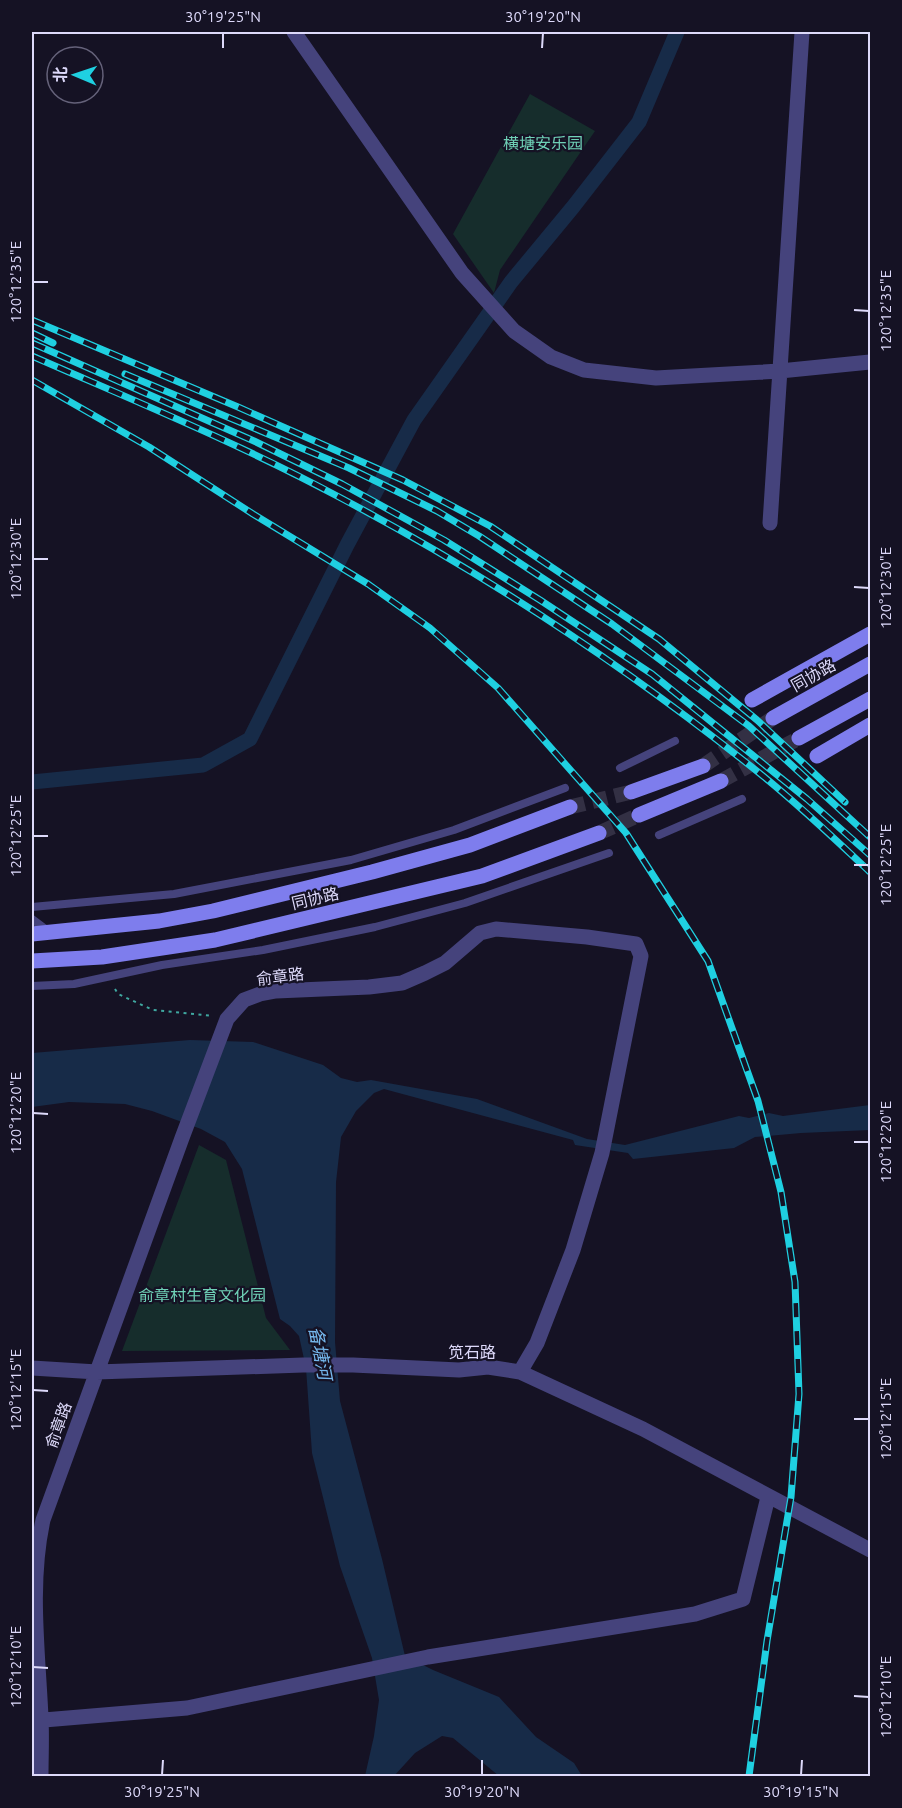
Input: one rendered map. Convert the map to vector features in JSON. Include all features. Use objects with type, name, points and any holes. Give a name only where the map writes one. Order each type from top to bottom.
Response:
[{"type":"main road","points":[[752,700],[870,634]]},
{"type":"main road","name":"同协路","points":[[773,718],[870,664]]},
{"type":"main road","points":[[799,738],[870,699]]},
{"type":"main road","points":[[817,756],[870,725]]},
{"type":"main road","points":[[631,792],[703,766]]},
{"type":"main road","points":[[639,815],[721,781]]},
{"type":"main road","name":"同协路","points":[[32,934],[159,921],[213,910],[372,872],[470,845],[570,807]]},
{"type":"main road","name":"同协路","points":[[32,962],[102,957],[215,940],[482,876],[599,833]]},
{"type":"street","points":[[294,32],[469,281],[510,327],[551,357],[584,370],[656,378],[870,362]]},
{"type":"street","points":[[771,522],[802,32]]},
{"type":"street","name":"俞章路","points":[[41,1776],[36,1720],[35,1615],[38,1544],[43,1520],[227,1019],[244,1000],[260,994],[402,983],[445,963],[480,933],[496,929],[636,944],[641,956],[602,1153],[573,1250],[537,1342],[520,1372]]},
{"type":"street","name":"笕石路","points":[[32,1368],[97,1372],[353,1365],[459,1370],[488,1367],[520,1372],[643,1429],[870,1550]]},
{"type":"street","points":[[36,1720],[187,1708],[428,1657],[695,1614],[743,1599],[768,1497]]},
{"type":"lane","points":[[620,768],[675,741]]},
{"type":"lane","points":[[32,908],[174,894],[351,860],[454,830],[565,788]]},
{"type":"lane","points":[[659,835],[742,799]]},
{"type":"lane","points":[[32,986],[74,984],[162,965],[263,950],[375,927],[465,903],[609,853]]},
{"type":"lane","points":[[32,919],[52,933]]},
{"type":"path","points":[[114,988],[118,994],[153,1010],[205,1014],[227,1019]]},
{"type":"green space","name":"横塘安乐园","points":[[530,94],[595,131],[500,270],[494,293],[453,234]]},
{"type":"green space","name":"俞章村生育文化园","points":[[199,1145],[226,1160],[266,1318],[290,1350],[122,1351]]},
{"type":"water","name":"备塘河","points":[[190,1040],[253,1042],[323,1065],[341,1078],[357,1082],[371,1080],[477,1099],[587,1139],[625,1145],[739,1116],[749,1118],[769,1113],[783,1116],[870,1105],[870,1130],[755,1137],[734,1148],[633,1159],[628,1153],[575,1145],[573,1140],[384,1089],[374,1093],[356,1111],[341,1137],[336,1182],[335,1342],[340,1401],[405,1656],[499,1697],[536,1737],[574,1763],[582,1776],[499,1776],[453,1738],[442,1736],[415,1753],[394,1776],[365,1776],[379,1700],[372,1658],[340,1566],[312,1453],[306,1368],[299,1336],[280,1319],[242,1169],[225,1142],[201,1129],[152,1111],[125,1104],[69,1102],[32,1107],[32,1053]]},
{"type":"waterway","points":[[32,782],[203,765],[250,739],[347,545],[414,420],[511,282],[639,122],[677,32]]},
{"type":"tunnel","points":[[703,766],[773,718]]},
{"type":"tunnel","points":[[721,781],[799,738]]},
{"type":"tunnel","points":[[570,807],[631,792]]},
{"type":"tunnel","points":[[599,833],[639,815]]},
{"type":"railway","points":[[32,320],[403,480],[490,526],[659,639],[757,720],[845,802]]},
{"type":"railway","points":[[32,333],[53,343]]},
{"type":"railway","points":[[32,343],[254,441],[342,484],[444,540],[652,674],[807,799],[870,855]]},
{"type":"railway","points":[[32,356],[264,459],[395,527],[504,592],[610,662],[713,737],[791,799],[870,872]]},
{"type":"railway","points":[[125,374],[349,468],[437,511],[479,536],[612,624],[749,726],[870,837]]},
{"type":"railway","points":[[32,380],[149,447],[368,584],[430,628],[498,688],[626,833],[708,961],[758,1101],[781,1192],[795,1282],[799,1394],[791,1497],[767,1641],[749,1776]]}]
